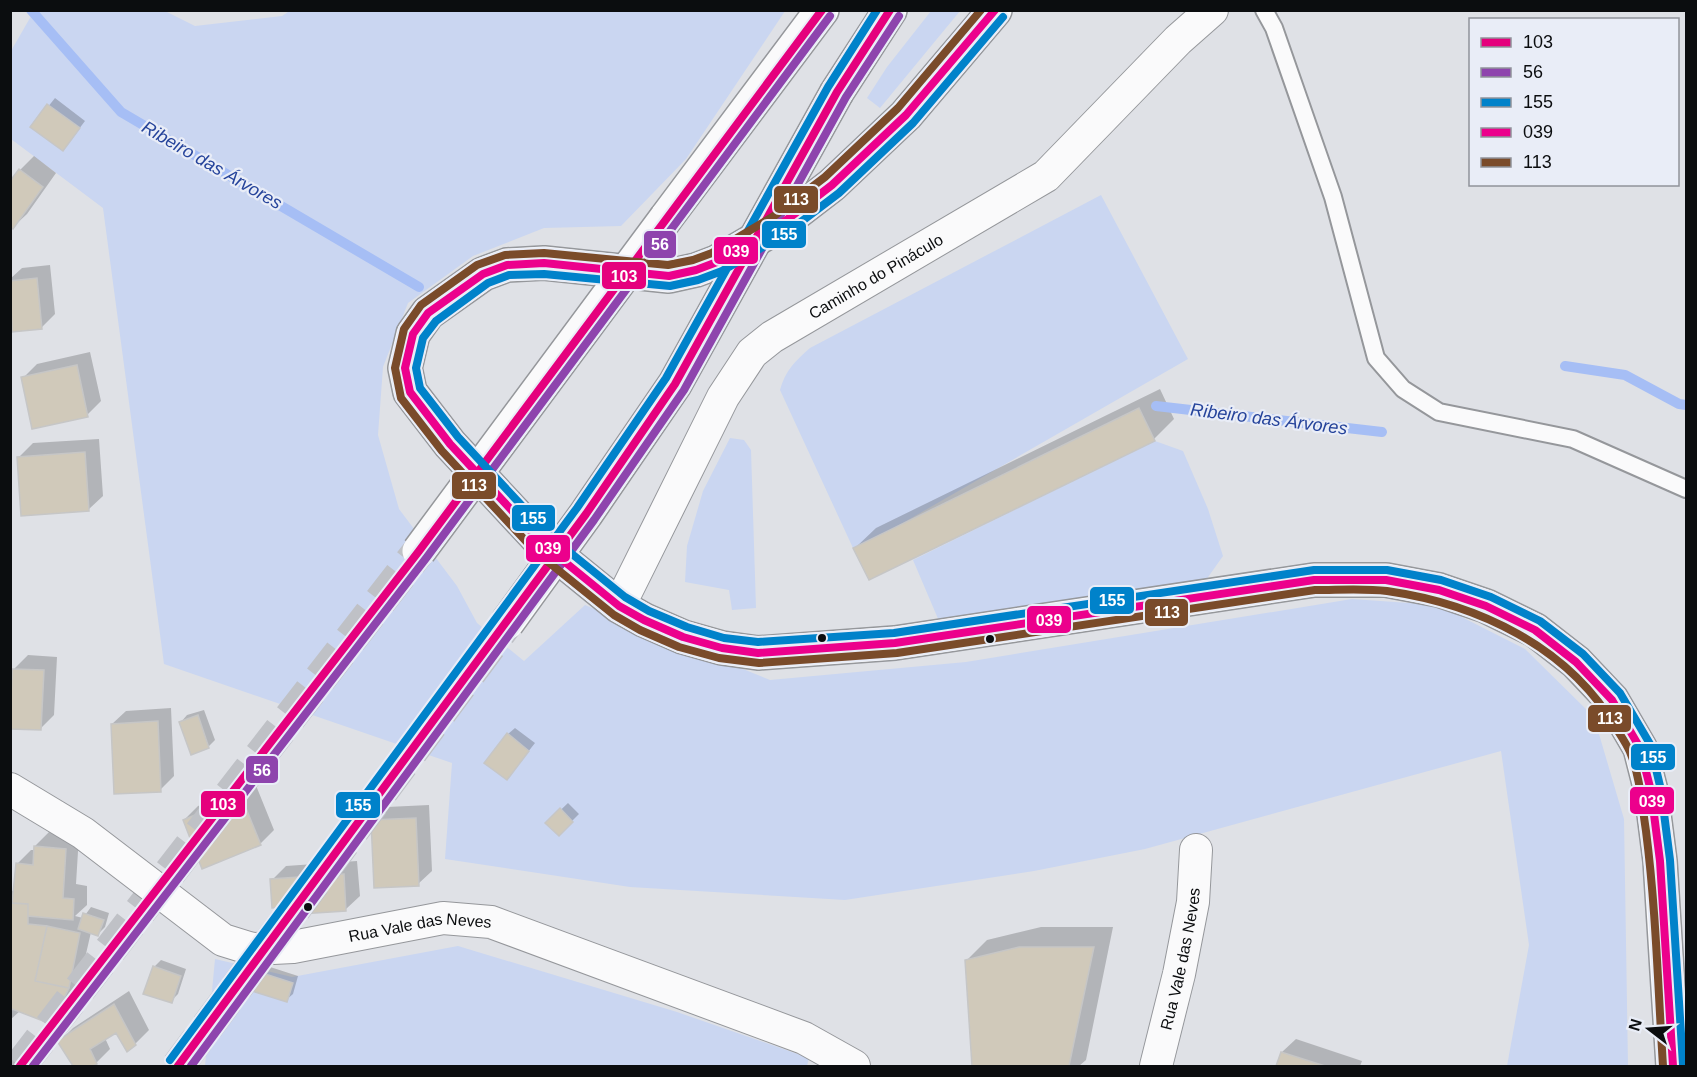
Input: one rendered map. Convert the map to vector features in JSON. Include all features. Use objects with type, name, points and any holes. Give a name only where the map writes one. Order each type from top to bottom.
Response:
[{"type":"main road","points":[[772,77],[809,10]]},
{"type":"main road","points":[[419,550],[822,10]]},
{"type":"main road","points":[[507,623],[586,514],[675,384],[844,81],[890,10]]},
{"type":"main road","points":[[844,81],[904,10]]},
{"type":"main road","points":[[995,10],[906,115],[832,185],[780,225],[717,262],[669,276],[544,263],[507,265],[483,274],[429,313],[412,334],[405,368],[410,392],[450,444],[544,545],[619,606],[683,637],[722,648],[758,653],[895,643],[1314,580],[1386,579],[1439,590],[1486,606],[1535,630],[1576,662],[1612,700],[1640,748],[1651,790],[1660,861],[1673,1066]]},
{"type":"street","name":"Caminho do Pináculo","points":[[619,606],[723,397],[752,353],[772,337],[1046,176],[1178,40],[1212,10]]},
{"type":"street","name":"Rua Vale das Neves","points":[[10,789],[83,833],[223,940],[252,949],[293,947],[443,918],[491,922],[804,1038],[854,1066]]},
{"type":"street","name":"Rua Vale das Neves","points":[[1156,1066],[1179,974],[1193,902],[1196,850]]},
{"type":"lane","points":[[1264,10],[1274,28],[1333,197],[1376,358],[1403,389],[1439,412],[1573,440],[1686,489]]},
{"type":"shaded area","points":[[291,10],[785,11],[686,159],[621,226],[544,228],[473,256],[408,303],[383,367],[378,435],[399,509],[457,586],[477,623],[524,661],[585,605],[770,680],[966,662],[1352,599],[1438,605],[1525,649],[1594,717],[1624,819],[1628,1066],[1507,1066],[1529,945],[1501,751],[1145,849],[1034,871],[845,900],[630,887],[445,859],[452,763],[164,664],[103,208],[11,139],[11,51],[34,11],[165,11],[195,26],[282,16]]},
{"type":"shaded area","points":[[931,11],[960,11],[880,108],[867,98],[887,67]]},
{"type":"shaded area","points":[[1101,195],[1188,359],[894,528],[853,548],[780,390],[791,367],[810,348]]},
{"type":"shaded area","points":[[730,438],[744,440],[751,450],[756,608],[732,610],[729,590],[685,582],[687,546],[703,491]]},
{"type":"shaded area","points":[[1155,441],[1183,451],[1208,509],[1223,556],[1206,580],[939,621],[913,560]]},
{"type":"shaded area","points":[[458,946],[677,1012],[809,1058],[807,1066],[205,1066],[215,959],[292,977]]},
{"type":"building","points":[[47,104],[80,128],[63,151],[30,127]]},
{"type":"building","points":[[19,169],[43,187],[13,229],[10,227],[10,181]]},
{"type":"building","points":[[37,278],[42,329],[12,332],[10,281]]},
{"type":"building","points":[[77,365],[88,417],[32,429],[21,377]]},
{"type":"building","points":[[1139,408],[1155,441],[869,580],[853,548]]},
{"type":"building","points":[[85,452],[89,511],[21,516],[17,457]]},
{"type":"building","points":[[12,669],[44,670],[41,730],[10,729]]},
{"type":"building","points":[[198,715],[209,748],[191,755],[179,722]]},
{"type":"building","points":[[158,721],[161,792],[114,794],[111,724]]},
{"type":"building","points":[[507,733],[529,751],[507,780],[484,763]]},
{"type":"building","points":[[241,796],[261,845],[202,869],[183,820]]},
{"type":"building","points":[[560,808],[573,822],[559,836],[545,823]]},
{"type":"building","points":[[416,818],[419,886],[374,888],[371,820]]},
{"type":"building","points":[[34,846],[66,849],[63,898],[74,899],[73,920],[28,916],[28,904],[12,903],[16,863],[33,865]]},
{"type":"building","points":[[344,874],[346,911],[300,914],[299,906],[272,908],[270,879]]},
{"type":"building","points":[[10,903],[28,904],[28,924],[47,926],[35,981],[69,988],[51,1024],[12,1009],[10,1014]]},
{"type":"building","points":[[83,913],[104,920],[98,936],[78,929]]},
{"type":"building","points":[[47,926],[80,933],[69,988],[35,981]]},
{"type":"building","points":[[1019,947],[1094,947],[1069,1066],[972,1066],[965,960]]},
{"type":"building","points":[[153,966],[181,976],[172,1003],[143,994]]},
{"type":"building","points":[[259,972],[293,983],[287,1002],[252,991]]},
{"type":"building","points":[[114,1004],[136,1045],[127,1052],[116,1033],[90,1049],[97,1064],[73,1066],[57,1041]]},
{"type":"building","points":[[1281,1052],[1325,1066],[1276,1066]]},
{"type":"waterway","name":"Ribeiro das Árvores","points":[[31,10],[121,112],[419,287]]},
{"type":"waterway","name":"Ribeiro das Árvores","points":[[1565,366],[1625,375],[1679,404],[1686,405]]},
{"type":"waterway","name":"Ribeiro das Árvores","points":[[1156,406],[1382,432]]},
{"type":"tunnel","points":[[20,1066],[419,551]]},
{"type":"tunnel","points":[[178,1066],[507,623]]},
{"type":"transit line","name":"103","points":[[20,1066],[419,551],[822,10]]},
{"type":"transit line","name":"155","points":[[170,1060],[577,508],[666,378],[828,87],[877,10]]},
{"type":"transit line","name":"103","points":[[178,1066],[586,514],[675,384],[837,92],[890,10]]},
{"type":"transit line","name":"113","points":[[981,10],[898,108],[825,177],[774,216],[712,253],[668,265],[544,253],[505,255],[477,265],[421,305],[404,329],[395,368],[401,398],[442,451],[537,553],[614,615],[640,630],[679,647],[719,658],[759,663],[897,653],[1315,590],[1378,590],[1421,597],[1455,606],[1518,634],[1547,652],[1573,674],[1596,699],[1630,752],[1636,771],[1646,831],[1663,1066]]},
{"type":"transit line","name":"039","points":[[995,10],[906,115],[832,185],[780,225],[717,262],[669,276],[544,263],[507,265],[483,274],[428,313],[413,334],[405,368],[410,392],[450,444],[544,545],[619,606],[683,637],[722,648],[758,653],[895,643],[1314,580],[1386,580],[1439,590],[1486,606],[1535,630],[1576,662],[1612,700],[1640,748],[1651,791],[1660,861],[1673,1066]]},
{"type":"transit line","name":"56","points":[[33,1066],[427,557],[830,16]]},
{"type":"transit line","name":"56","points":[[191,1066],[594,520],[684,390],[846,97],[899,16]]},
{"type":"transit line","name":"155","points":[[1003,17],[913,123],[839,193],[785,234],[722,271],[698,280],[670,286],[544,274],[509,275],[488,283],[436,321],[423,338],[416,368],[420,388],[458,437],[551,537],[625,597],[649,611],[687,627],[724,638],[758,642],[894,633],[1314,570],[1387,570],[1441,580],[1491,597],[1540,621],[1583,654],[1620,693],[1650,744],[1661,790],[1670,860],[1683,1065]]}]
